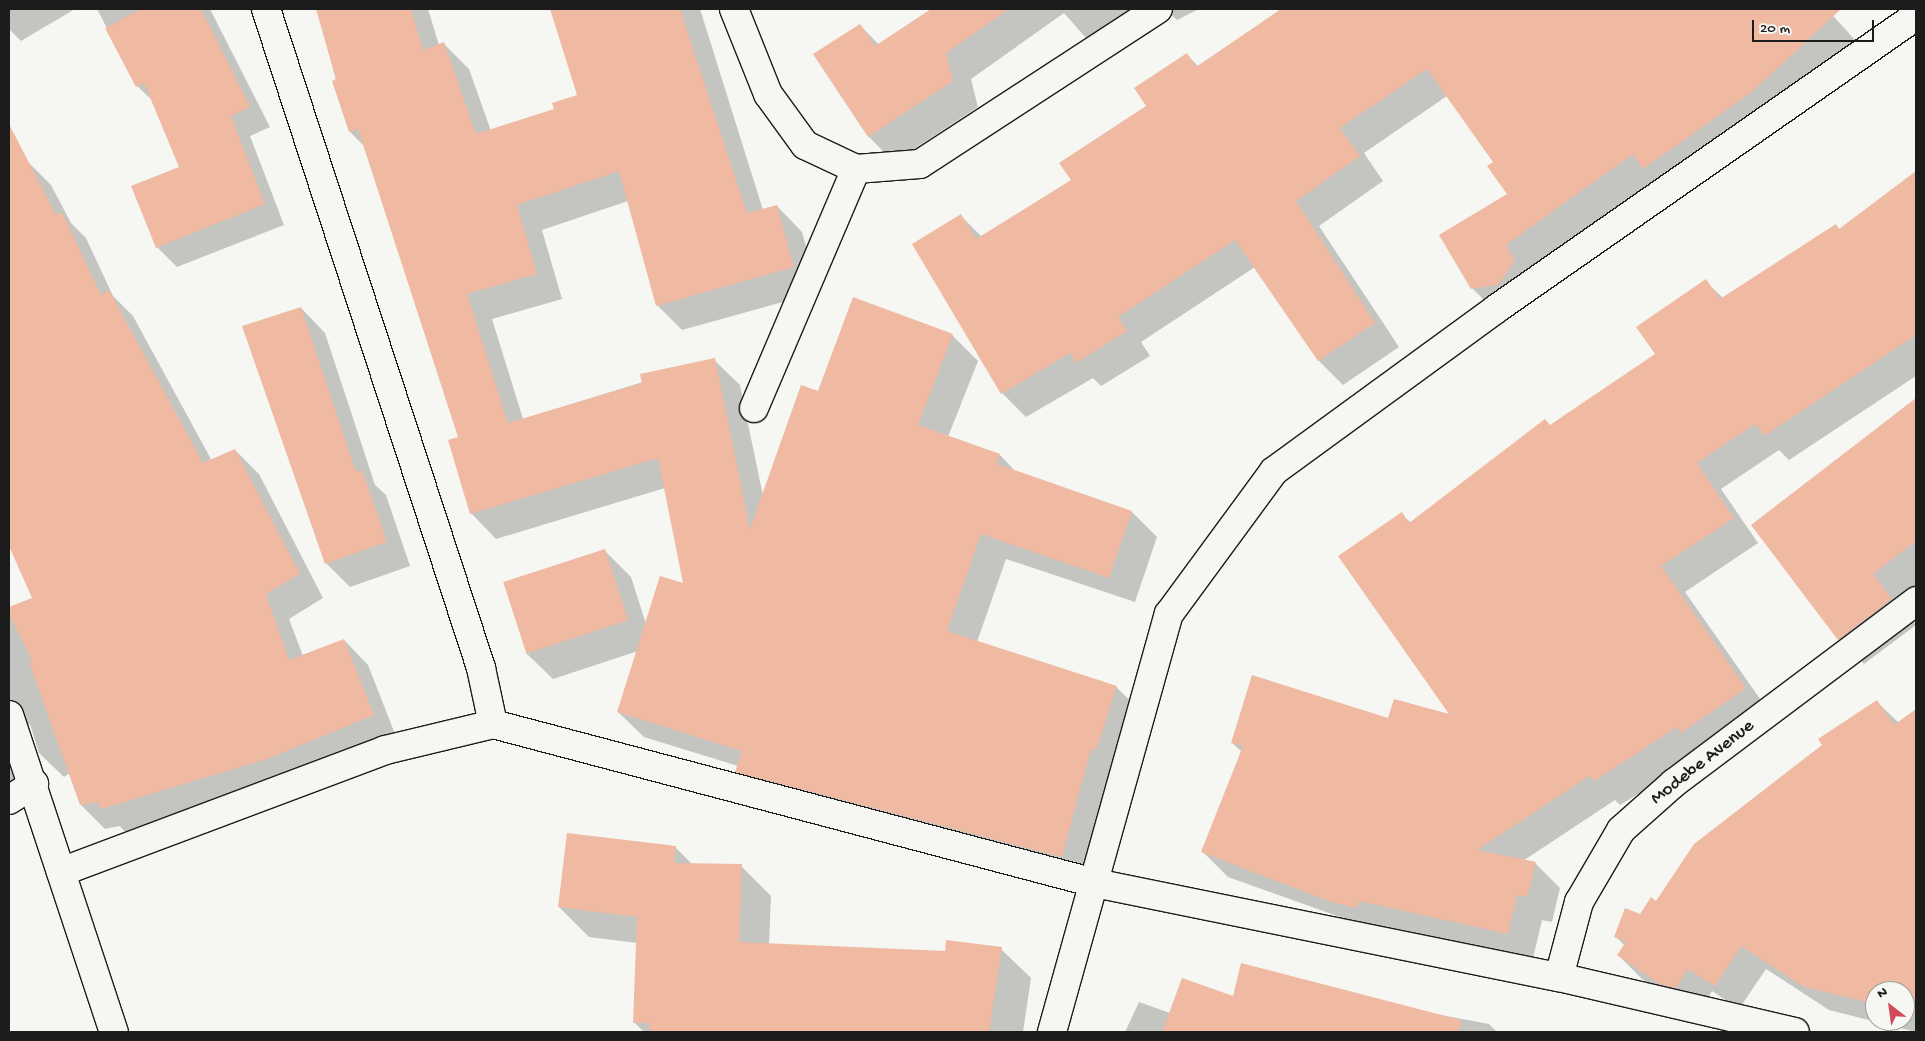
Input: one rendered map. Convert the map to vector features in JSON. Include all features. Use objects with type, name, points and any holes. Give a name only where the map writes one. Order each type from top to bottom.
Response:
[{"type":"street","points":[[266,9],[481,668],[493,724]]},
{"type":"street","points":[[734,9],[768,94],[805,145],[856,170],[920,164],[1158,9]]},
{"type":"street","points":[[1052,1032],[1169,614],[1274,470],[1496,309],[1916,16]]},
{"type":"street","points":[[754,408],[856,170]]},
{"type":"street","name":"Modebe Avenue","points":[[1559,978],[1579,902],[1621,830],[1674,783],[1916,601]]},
{"type":"street","points":[[9,715],[34,784],[114,1032]]},
{"type":"street","points":[[61,872],[385,750],[493,724],[1095,882],[1559,978],[1795,1032]]},
{"type":"street","points":[[9,800],[34,784]]},
{"type":"building","points":[[141,9],[201,9],[250,107],[231,116],[265,204],[156,248],[131,186],[179,167],[144,83],[136,87],[105,28]]},
{"type":"building","points":[[316,9],[411,9],[423,50],[444,42],[476,134],[554,109],[552,103],[577,95],[550,9],[680,9],[747,213],[777,205],[794,267],[656,306],[619,171],[517,205],[537,274],[467,294],[508,423],[642,383],[640,374],[715,358],[750,529],[801,385],[818,391],[853,297],[953,334],[918,425],[1000,454],[997,464],[1132,511],[1109,578],[981,534],[947,631],[1117,686],[1096,751],[1091,749],[1062,857],[735,772],[742,751],[617,712],[660,576],[683,583],[658,458],[470,514],[448,440],[458,437],[358,129],[349,132],[332,81],[336,79]]},
{"type":"building","points":[[931,9],[1009,9],[946,53],[953,81],[868,137],[813,54],[860,24],[875,46]]},
{"type":"building","points":[[1281,9],[1841,9],[1754,90],[1700,129],[1643,169],[1633,154],[1506,245],[1515,260],[1498,285],[1471,289],[1439,235],[1507,194],[1487,166],[1493,162],[1427,69],[1340,128],[1360,156],[1296,201],[1375,323],[1318,361],[1235,240],[1118,317],[1127,331],[1076,363],[1070,353],[1001,394],[912,244],[961,214],[976,239],[1071,180],[1059,163],[1146,106],[1134,88],[1187,53],[1196,67]]},
{"type":"building","points":[[9,124],[56,215],[62,212],[101,295],[109,290],[203,463],[235,449],[300,574],[266,594],[289,660],[344,639],[374,715],[267,759],[101,809],[98,802],[80,805],[29,662],[32,660],[9,614],[9,607],[32,598],[9,546]]},
{"type":"building","points":[[1916,171],[1916,335],[1764,436],[1755,424],[1697,463],[1734,518],[1661,566],[1746,688],[1681,733],[1677,727],[1594,781],[1589,776],[1477,850],[1536,862],[1527,897],[1517,895],[1508,934],[1359,901],[1357,908],[1334,903],[1201,852],[1243,746],[1231,743],[1252,675],[1388,718],[1394,699],[1449,714],[1338,556],[1402,512],[1409,523],[1545,419],[1550,425],[1655,354],[1636,327],[1706,279],[1720,299],[1836,224],[1839,229]]},
{"type":"building","points":[[301,307],[356,472],[362,470],[387,542],[325,564],[242,326]]},
{"type":"building","points":[[1916,398],[1916,541],[1873,574],[1892,599],[1838,640],[1751,525]]},
{"type":"building","points":[[605,549],[628,620],[526,653],[503,582]]},
{"type":"building","points":[[1877,700],[1894,725],[1916,709],[1916,1015],[1915,981],[1865,981],[1865,1002],[1804,987],[1741,946],[1715,986],[1688,969],[1676,988],[1661,985],[1617,955],[1626,942],[1614,937],[1625,908],[1640,914],[1651,897],[1656,901],[1694,844],[1822,745],[1818,739]]},
{"type":"building","points":[[567,833],[676,846],[674,863],[742,864],[739,942],[945,951],[946,940],[1002,947],[989,1032],[649,1032],[650,1023],[633,1023],[637,917],[558,907]]},
{"type":"building","points":[[1241,963],[1461,1020],[1459,1032],[1162,1032],[1182,978],[1233,996]]}]
